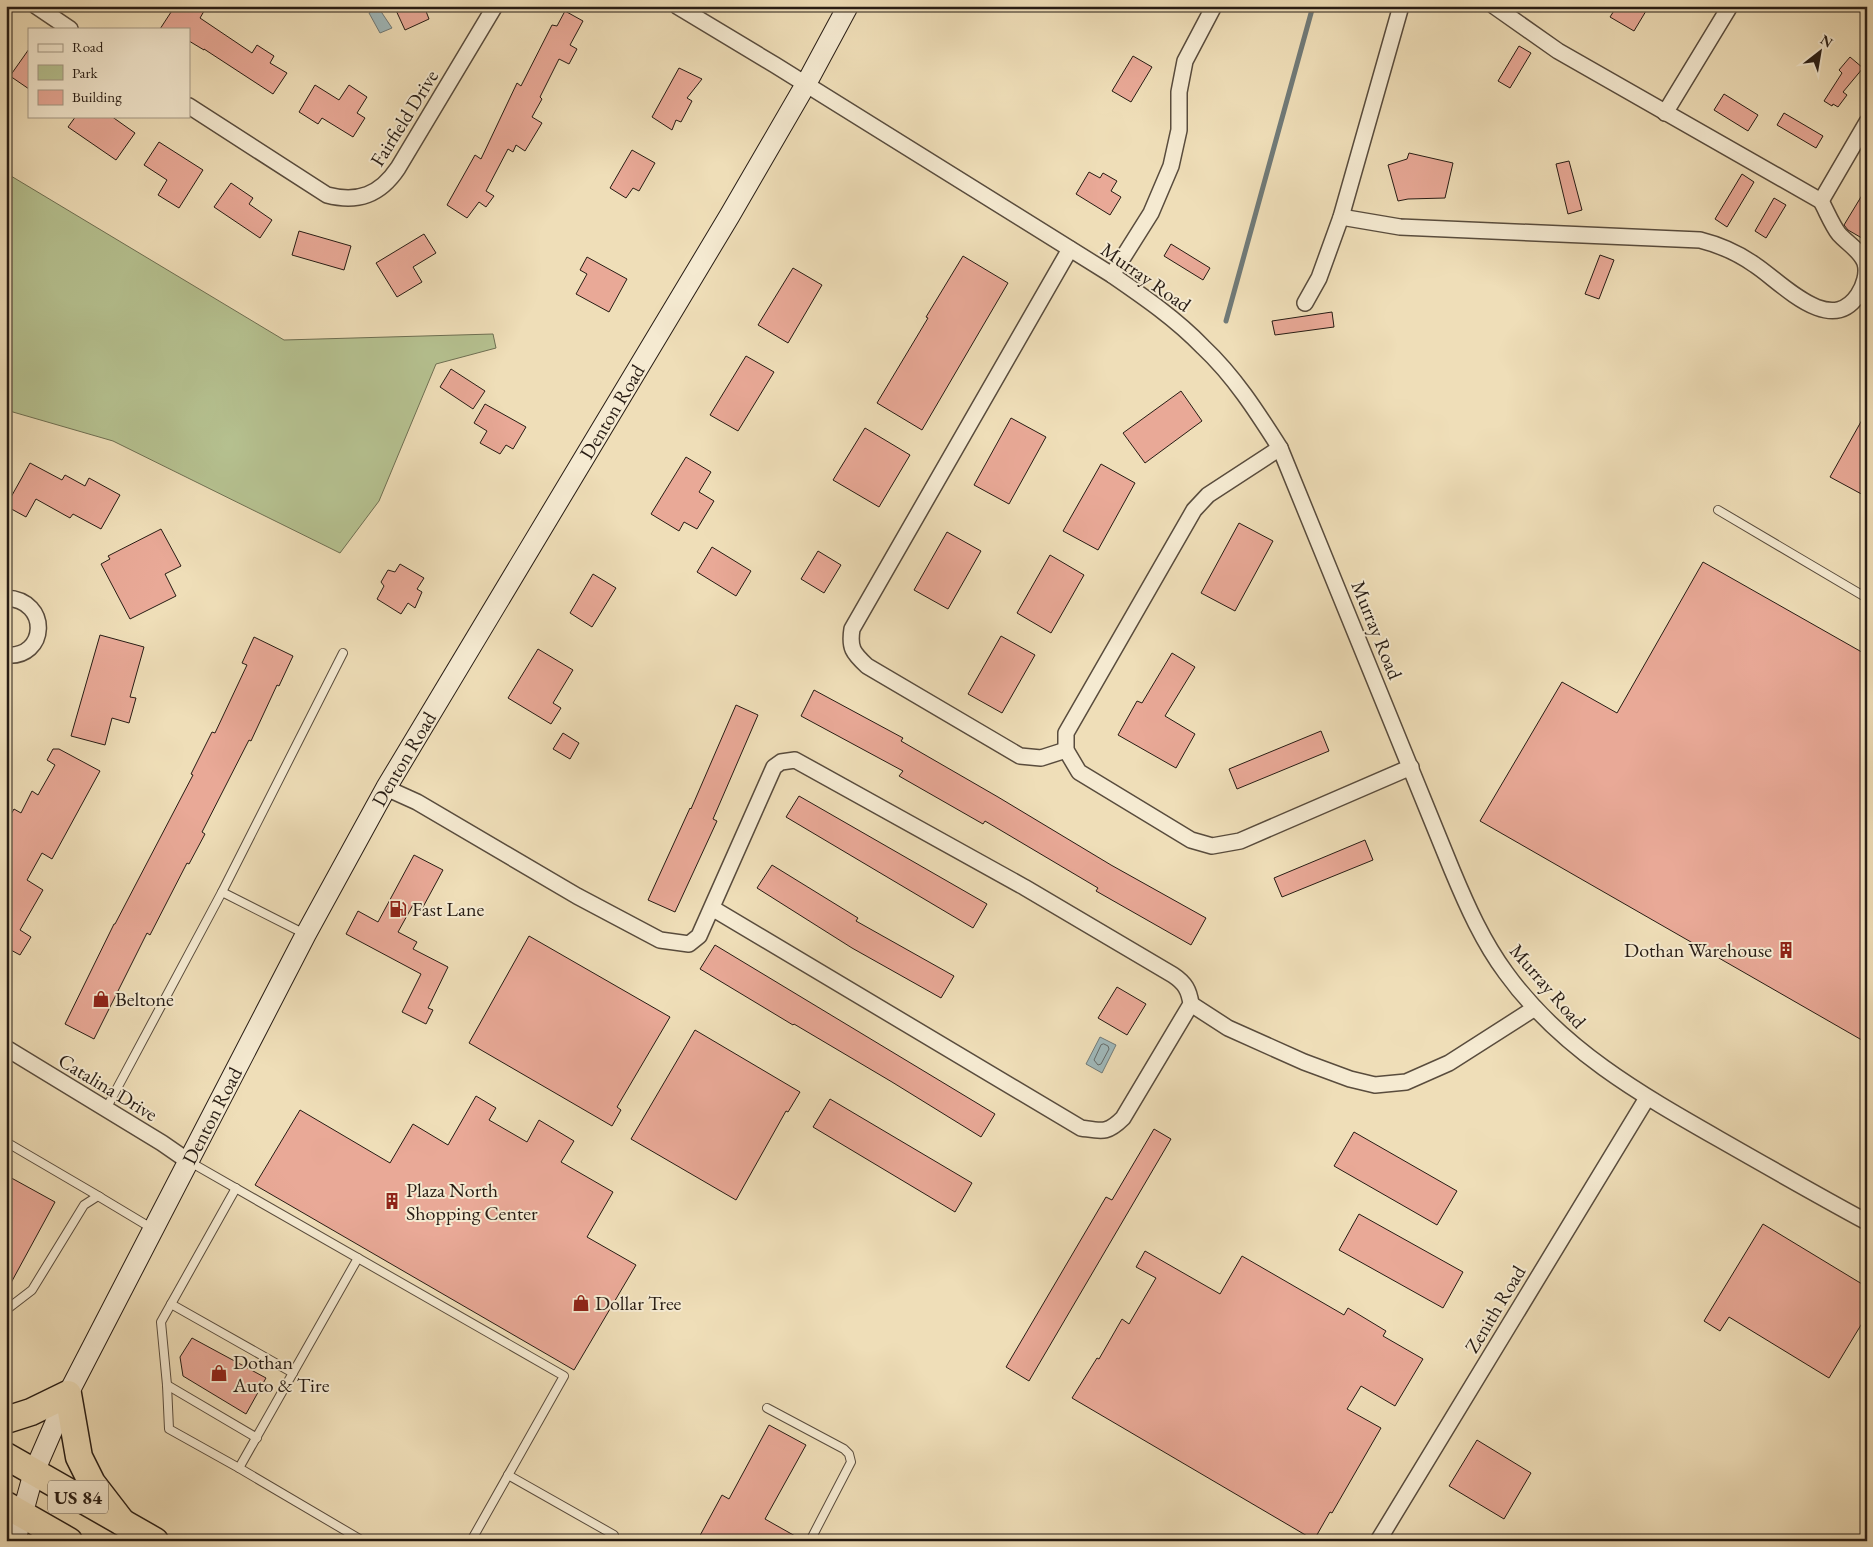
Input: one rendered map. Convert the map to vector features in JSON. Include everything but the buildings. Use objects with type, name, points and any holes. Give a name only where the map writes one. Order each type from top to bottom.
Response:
[{"type":"highway","points":[[6,1420],[31,1412],[68,1394],[79,1457],[92,1483],[122,1522]]},
{"type":"highway","name":"US 84","points":[[6,1456],[155,1541]]},
{"type":"highway","name":"US 84","points":[[14,1509],[69,1541]]},
{"type":"street","points":[[36,6],[69,28]]},
{"type":"street","name":"Fairfield Drive","points":[[190,107],[327,195],[339,198],[364,196],[384,186],[398,168],[496,6]]},
{"type":"street","name":"Murray Road","points":[[677,6],[806,84],[1112,275],[1149,300],[1204,347],[1256,410],[1280,448],[1470,911],[1506,974],[1535,1008],[1577,1049],[1647,1098],[1867,1222]]},
{"type":"street","name":"Denton Road","points":[[15,1541],[14,1509],[34,1472],[68,1394],[306,934],[386,788],[730,215],[806,84],[848,6]]},
{"type":"street","points":[[1112,275],[1151,213],[1171,166],[1179,130],[1179,92],[1185,60],[1214,6]]},
{"type":"street","points":[[1305,303],[1319,278],[1341,218],[1401,6]]},
{"type":"street","points":[[1665,113],[1730,6]]},
{"type":"street","points":[[1341,218],[1400,228],[1700,240],[1719,245],[1737,253],[1814,307],[1826,310],[1839,310],[1849,305],[1858,296],[1866,272],[1864,262],[1858,252],[1838,232],[1821,201],[1558,51],[1496,7]]},
{"type":"street","points":[[1821,201],[1867,122]]},
{"type":"street","points":[[1066,750],[1041,758],[1020,756],[867,666],[859,658],[850,641],[852,629],[1070,249]]},
{"type":"street","points":[[1280,448],[1208,495],[1194,510],[1066,733],[1066,750],[1079,772],[1191,840],[1212,846],[1240,841],[1411,767]]},
{"type":"street","points":[[6,598],[16,598],[25,602],[37,616],[39,625],[38,634],[28,650],[20,654],[6,655]]},
{"type":"street","points":[[386,788],[417,802],[577,896],[660,940],[689,944],[699,936],[774,767],[781,762],[795,760],[1024,887],[1173,975],[1182,981],[1189,991],[1191,1004],[1122,1118],[1113,1128],[1103,1132],[1081,1128],[712,908]]},
{"type":"street","points":[[1191,1004],[1228,1028],[1304,1062],[1350,1079],[1375,1085],[1406,1082],[1449,1062],[1535,1008]]},
{"type":"street","name":"Catalina Drive","points":[[6,1048],[188,1161]]},
{"type":"street","name":"Zenith Road","points":[[1378,1541],[1647,1098]]},
{"type":"lane","points":[[1718,510],[1867,598]]},
{"type":"lane","points":[[106,1109],[222,892],[343,653]]},
{"type":"lane","points":[[222,892],[306,934]]},
{"type":"lane","points":[[6,1142],[153,1229]]},
{"type":"lane","points":[[188,1161],[564,1376],[470,1541]]},
{"type":"lane","points":[[236,1188],[161,1322],[169,1429],[363,1541]]},
{"type":"lane","points":[[6,1310],[32,1290],[84,1205],[98,1196],[100,1197]]},
{"type":"lane","points":[[239,1468],[358,1258]]},
{"type":"lane","points":[[171,1304],[293,1373]]},
{"type":"lane","points":[[167,1385],[257,1438]]},
{"type":"lane","points":[[767,1408],[850,1454],[851,1462],[810,1541]]},
{"type":"lane","points":[[508,1475],[614,1535],[615,1541]]},
{"type":"green space","points":[[6,173],[284,340],[493,334],[496,348],[436,364],[379,501],[340,553],[113,441],[6,410]]},
{"type":"water","points":[[378,7],[392,28],[380,33],[369,13]]},
{"type":"water","points":[[1100,1037],[1116,1045],[1102,1073],[1086,1064]]},
{"type":"waterway","points":[[1226,321],[1313,6]]},
{"type":"place","name":"Fast Lane","points":[[398,909]]},
{"type":"place","name":"Dothan Warehouse","points":[[1786,950]]},
{"type":"place","name":"Beltone","points":[[101,999]]},
{"type":"place","name":"Plaza North Shopping Center","points":[[392,1201]]},
{"type":"place","name":"Dollar Tree","points":[[581,1303]]},
{"type":"place","name":"Dothan Auto & Tire","points":[[219,1373]]}]
